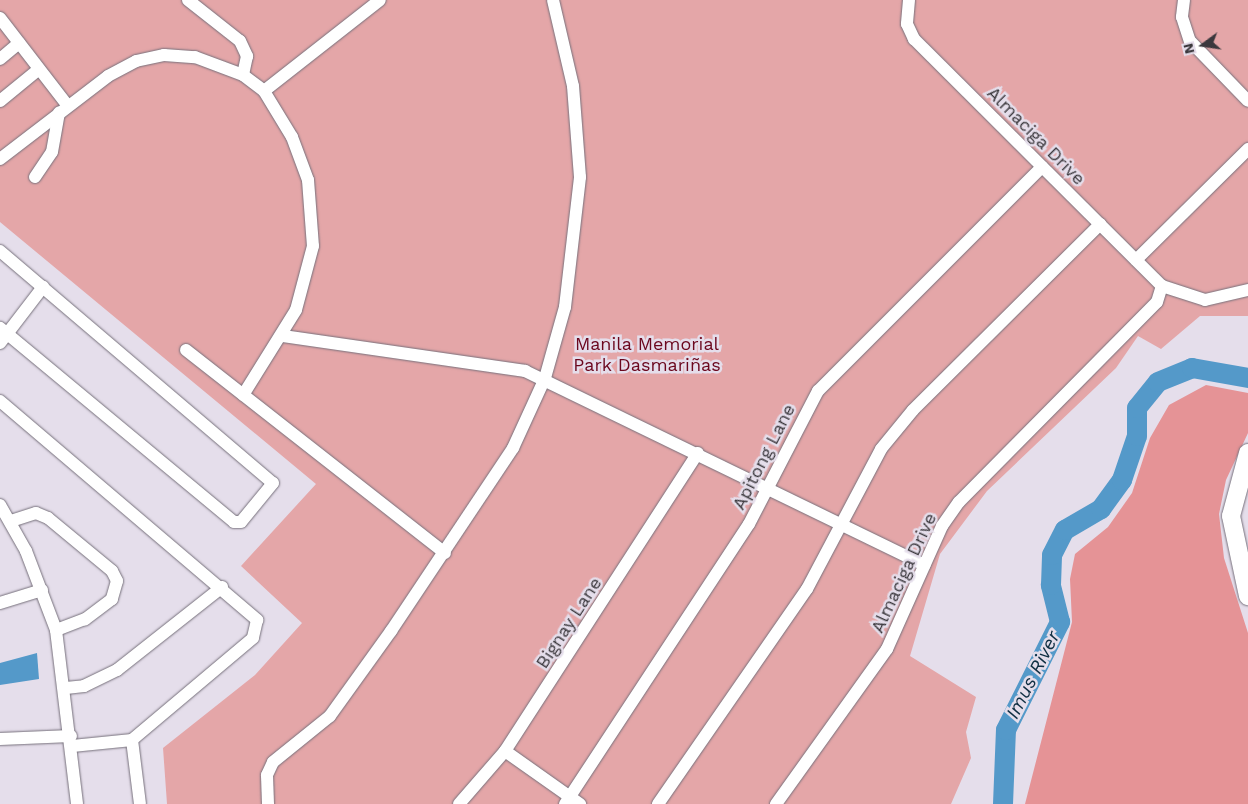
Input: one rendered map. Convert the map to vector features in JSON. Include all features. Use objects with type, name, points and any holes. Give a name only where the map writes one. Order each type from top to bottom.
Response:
[{"type":"highway","points":[[1248,453],[1231,516],[1248,596]]},
{"type":"street","points":[[188,0],[240,41],[247,56],[243,75]]},
{"type":"street","points":[[264,91],[380,0]]},
{"type":"street","points":[[268,804],[267,775],[273,762],[330,716],[445,554],[513,448],[545,378],[565,307],[580,177],[573,86],[553,0]]},
{"type":"street","name":"Almaciga Drive","points":[[909,0],[907,24],[914,38],[1162,286],[1205,300],[1248,290]]},
{"type":"street","points":[[1184,0],[1182,17],[1190,42],[1248,101]]},
{"type":"street","points":[[0,20],[39,69],[63,110],[52,152],[35,177]]},
{"type":"street","points":[[0,59],[19,43]]},
{"type":"street","points":[[0,159],[121,68],[164,56],[195,57],[243,75],[264,91],[298,151],[313,218],[310,267],[283,336],[243,395]]},
{"type":"street","points":[[0,101],[39,69]]},
{"type":"street","points":[[1136,260],[1248,149]]},
{"type":"street","name":"Apitong Lane","points":[[572,802],[768,488],[818,391],[1042,167]]},
{"type":"street","points":[[658,804],[807,589],[841,524],[897,428],[1100,224]]},
{"type":"street","points":[[0,250],[273,483],[241,522],[234,522],[2,334],[43,287]]},
{"type":"street","name":"Almaciga Drive","points":[[776,804],[888,649],[924,565],[959,502],[1157,302],[1162,286]]},
{"type":"street","points":[[283,336],[525,371],[545,378],[924,565]]},
{"type":"street","points":[[186,350],[445,554]]},
{"type":"street","points":[[0,401],[222,587],[257,620],[253,638],[132,740],[0,739]]},
{"type":"street","name":"Bignay Lane","points":[[459,804],[505,751],[698,453]]},
{"type":"street","points":[[0,505],[11,522],[42,590],[56,630],[66,688],[77,804]]},
{"type":"street","points":[[11,522],[36,513],[48,518],[112,571],[117,581],[112,599],[86,619],[56,630]]},
{"type":"street","points":[[66,688],[84,686],[117,670],[222,587]]},
{"type":"street","points":[[0,604],[42,590]]},
{"type":"street","points":[[132,740],[140,804]]},
{"type":"street","points":[[505,751],[572,802]]},
{"type":"green space","name":"Manila Memorial Park Dasmariñas","points":[[0,0],[1248,0],[1248,316],[1200,316],[1161,349],[1138,336],[1116,368],[987,491],[940,554],[910,656],[976,697],[966,732],[971,758],[951,804],[167,804],[163,748],[255,675],[302,623],[241,566],[316,484],[0,222]]},
{"type":"shaded area","points":[[1206,385],[1248,393],[1248,433],[1226,480],[1219,514],[1224,558],[1248,633],[1248,804],[1025,804],[1072,622],[1070,579],[1075,554],[1108,527],[1132,493],[1150,438],[1169,405]]},
{"type":"water","points":[[37,653],[39,679],[0,685],[0,663]]},
{"type":"waterway","name":"Imus River","points":[[1003,804],[1006,730],[1060,622],[1051,585],[1052,555],[1065,530],[1101,509],[1122,480],[1137,436],[1137,408],[1158,382],[1192,368],[1248,378]]}]
